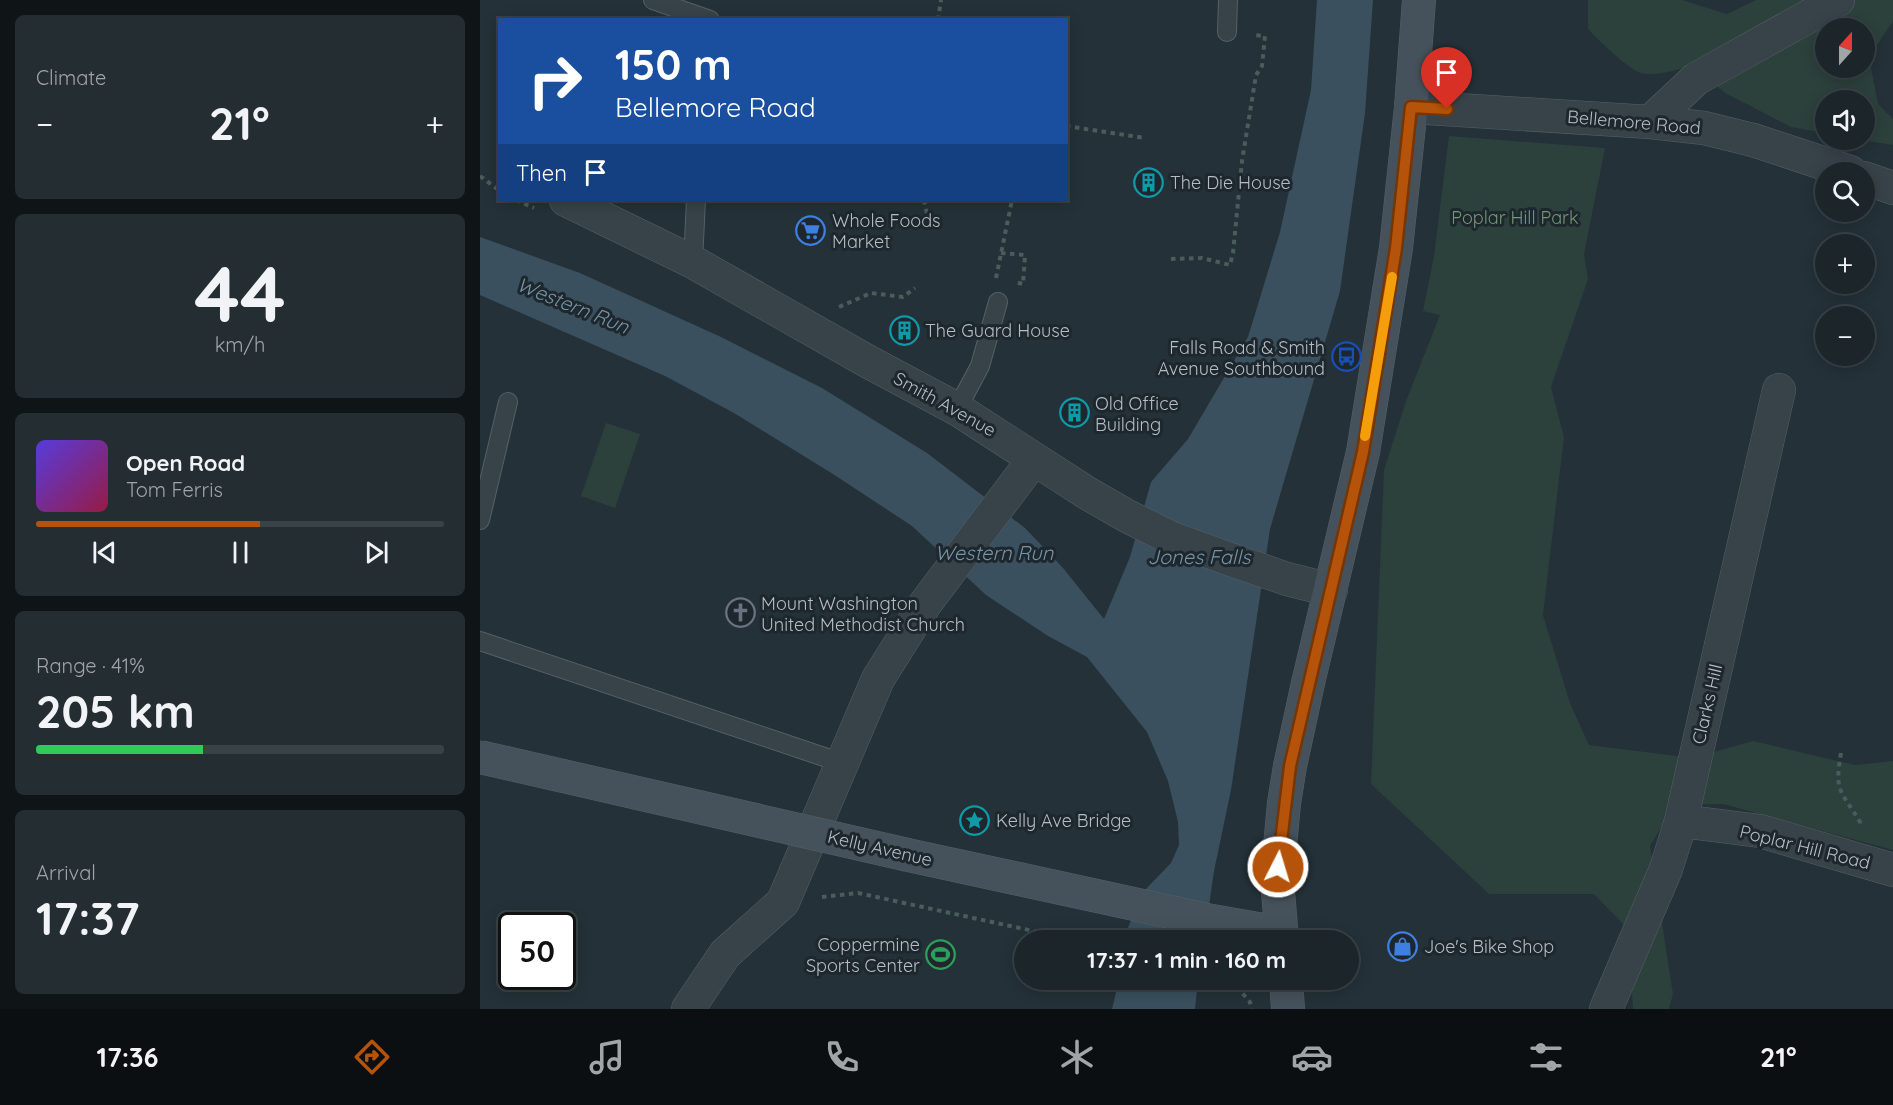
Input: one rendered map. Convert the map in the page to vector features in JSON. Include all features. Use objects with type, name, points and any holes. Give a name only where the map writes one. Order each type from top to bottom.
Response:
[{"type":"main road","points":[[1281,930],[1277,879],[1284,803],[1292,756],[1363,452],[1396,248],[1411,107],[1419,0]]},
{"type":"main road","name":"Kelly Avenue","points":[[480,757],[908,855],[1251,930]]},
{"type":"main road","points":[[1287,990],[1288,1009]]},
{"type":"street","points":[[1650,122],[1696,79],[1838,0]]},
{"type":"street","name":"Bellemore Road","points":[[1411,107],[1650,122],[1704,128],[1753,140],[1820,162]]},
{"type":"street","points":[[1875,182],[1893,188]]},
{"type":"street","name":"Smith Avenue","points":[[568,201],[693,262],[867,361],[957,409],[1087,493],[1172,538],[1287,579],[1331,590]]},
{"type":"street","name":"Clarks Hill","points":[[1606,1009],[1666,868],[1681,821],[1779,390]]},
{"type":"street","points":[[688,1009],[725,954],[783,902],[878,679],[925,604],[1034,459]]},
{"type":"street","name":"Poplar Hill Road","points":[[1681,821],[1760,831],[1893,870]]},
{"type":"lane","points":[[653,0],[705,18]]},
{"type":"lane","points":[[1227,33],[1228,0]]},
{"type":"lane","points":[[693,262],[696,201]]},
{"type":"lane","points":[[957,409],[980,366],[998,302]]},
{"type":"lane","points":[[480,520],[508,402]]},
{"type":"lane","points":[[480,641],[842,763]]},
{"type":"path","points":[[938,18],[941,0]]},
{"type":"path","points":[[1171,259],[1202,258],[1230,266],[1242,161],[1256,75],[1262,66],[1265,36],[1227,33]]},
{"type":"path","points":[[1068,126],[1145,138]]},
{"type":"path","points":[[480,176],[498,190]]},
{"type":"path","points":[[924,201],[927,214]]},
{"type":"path","points":[[1001,253],[1025,255],[1023,284],[996,280],[1001,253],[1012,201]]},
{"type":"path","points":[[838,308],[871,293],[903,297],[915,288]]},
{"type":"path","points":[[1841,753],[1837,784],[1860,822],[1859,842],[1853,858]]},
{"type":"path","points":[[783,902],[858,893],[1027,930]]},
{"type":"path","points":[[1240,990],[1250,1002],[1251,1009]]},
{"type":"green space","points":[[1588,0],[1682,0],[1727,14],[1756,0],[1893,0],[1893,21],[1875,48],[1875,18],[1815,18],[1815,78],[1873,78],[1878,104],[1893,119],[1893,145],[1875,142],[1875,90],[1815,90],[1815,131],[1791,127],[1725,93],[1708,79],[1710,60],[1657,74],[1641,73],[1606,47],[1588,29]]},
{"type":"green space","name":"Poplar Hill Park","points":[[1449,136],[1605,148],[1584,254],[1588,279],[1551,387],[1564,437],[1543,615],[1570,703],[1589,745],[1693,758],[1753,741],[1855,765],[1893,761],[1893,850],[1723,804],[1675,805],[1650,846],[1673,994],[1669,1009],[1633,1009],[1628,929],[1594,894],[1489,894],[1371,784],[1384,470],[1406,401],[1440,315],[1423,311],[1434,256]]},
{"type":"green space","points":[[606,423],[640,434],[615,508],[581,496]]},
{"type":"water","points":[[1317,0],[1373,0],[1365,113],[1340,291],[1270,529],[1231,790],[1214,871],[1205,930],[1127,930],[1143,892],[1171,863],[1179,845],[1178,822],[1168,781],[1147,732],[1087,657],[1048,636],[986,595],[912,526],[734,413],[665,376],[480,295],[480,237],[580,273],[721,337],[822,388],[927,453],[1025,528],[1063,568],[1104,619],[1130,557],[1151,482],[1188,439],[1248,337],[1280,232],[1311,90]]},
{"type":"water","points":[[1117,990],[1197,990],[1195,1009],[1112,1009]]},
{"type":"slow traffic","points":[[1365,436],[1392,277]]},
{"type":"place","name":"The Die House","points":[[1149,182]]},
{"type":"place","name":"Whole Foods Market","points":[[811,230]]},
{"type":"place","name":"The Guard House","points":[[904,330]]},
{"type":"place","name":"Falls Road & Smith Avenue Southbound","points":[[1346,357]]},
{"type":"place","name":"Old Office Building","points":[[1074,413]]},
{"type":"place","name":"Mount Washington United Methodist Church","points":[[740,613]]},
{"type":"place","name":"Kelly Ave Bridge","points":[[975,820]]},
{"type":"place","name":"Joe's Bike Shop","points":[[1403,946]]},
{"type":"place","name":"Coppermine Sports Center","points":[[941,954]]},
{"type":"route","points":[[1278,867],[1290,766],[1363,452],[1396,248],[1411,107],[1447,109]]},
{"type":"water label","name":"Western Run","points":[[573,305]]},
{"type":"water label","name":"Western Run","points":[[994,552]]},
{"type":"water label","name":"Jones Falls","points":[[1199,556]]}]
